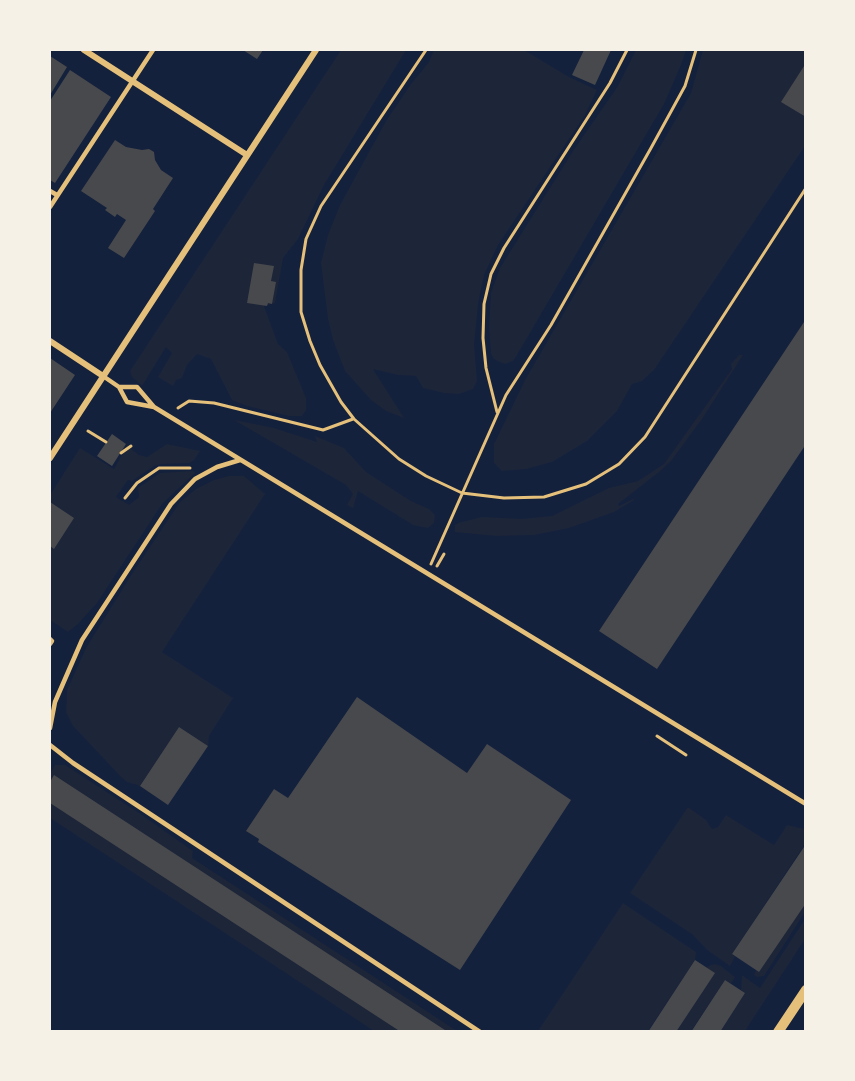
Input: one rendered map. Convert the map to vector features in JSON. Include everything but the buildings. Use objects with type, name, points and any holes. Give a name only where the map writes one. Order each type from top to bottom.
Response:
[{"type":"street","points":[[84,50],[247,155]]},
{"type":"street","points":[[50,458],[316,50]]},
{"type":"street","points":[[50,341],[103,376]]},
{"type":"street","points":[[778,1032],[806,990]]},
{"type":"lane","points":[[50,207],[153,50]]},
{"type":"lane","points":[[50,191],[57,195]]},
{"type":"lane","points":[[103,376],[119,387],[127,402],[153,407]]},
{"type":"lane","points":[[119,387],[137,387],[153,407],[806,804]]},
{"type":"lane","points":[[50,728],[55,702],[82,640],[171,504],[195,480],[217,467],[240,460]]},
{"type":"lane","points":[[50,745],[83,770],[480,1032]]},
{"type":"path","points":[[426,50],[321,206],[306,239],[301,270],[301,312],[320,365],[341,402],[354,419],[399,459],[426,476],[462,493],[504,498],[544,497],[586,484],[619,464],[645,437],[806,188]]},
{"type":"path","points":[[497,414],[486,368],[483,338],[484,304],[491,274],[504,248],[610,83],[627,50]]},
{"type":"path","points":[[427,574],[506,395],[550,325],[680,96],[696,50]]},
{"type":"path","points":[[166,415],[189,401],[214,403],[323,430],[354,419]]},
{"type":"path","points":[[88,431],[106,442]]},
{"type":"path","points":[[121,453],[131,446]]},
{"type":"path","points":[[125,498],[137,483],[159,468],[195,467]]},
{"type":"path","points":[[657,736],[686,754]]},
{"type":"shaded area","points":[[341,50],[406,50],[324,185],[298,239],[283,258],[275,303],[264,306],[278,344],[287,352],[306,398],[306,410],[302,416],[289,416],[232,400],[211,359],[197,354],[187,365],[182,378],[176,380],[173,386],[158,377],[172,353],[166,347],[142,386],[132,377],[130,371]]},
{"type":"shaded area","points":[[434,50],[524,50],[569,77],[597,90],[585,115],[498,245],[484,275],[474,344],[477,381],[473,389],[459,394],[444,393],[423,388],[416,376],[398,375],[373,369],[404,418],[386,411],[371,400],[345,371],[328,319],[321,263],[328,235],[340,205],[386,121],[429,62]]},
{"type":"shaded area","points":[[636,50],[686,50],[664,104],[517,355],[513,361],[505,364],[500,362],[491,354],[489,327],[491,293],[500,268],[573,151],[618,86]]},
{"type":"shaded area","points":[[703,50],[805,50],[805,146],[654,370],[642,381],[632,384],[617,411],[587,441],[552,462],[526,469],[502,471],[494,463],[494,444],[525,380],[691,93]]},
{"type":"shaded area","points":[[739,355],[743,355],[702,419],[671,461],[618,504],[619,506],[634,500],[614,512],[569,528],[534,535],[496,536],[455,532],[455,525],[458,523],[482,517],[522,519],[552,516],[609,488],[638,481],[664,464],[732,369],[731,364]]},
{"type":"shaded area","points":[[234,420],[274,428],[317,442],[315,436],[344,448],[366,472],[411,501],[429,509],[435,515],[434,523],[428,528],[413,525],[358,491],[353,508],[347,505],[353,494],[346,485]]},
{"type":"shaded area","points":[[167,444],[200,451],[189,463],[161,464],[154,466],[132,481],[128,480],[116,497],[129,505],[139,497],[138,488],[160,473],[193,471],[195,473],[162,504],[97,603],[68,632],[50,620],[50,495],[80,448],[114,469],[127,446],[139,455],[147,457]]},
{"type":"shaded area","points":[[229,476],[244,476],[265,494],[162,652],[233,698],[209,736],[208,746],[179,727],[140,786],[127,782],[73,726],[66,712],[67,690],[86,648],[180,502],[196,489]]},
{"type":"shaded area","points":[[55,765],[65,765],[139,813],[193,851],[192,858],[457,1031],[374,1031],[50,818],[50,774]]},
{"type":"shaded area","points":[[688,807],[706,820],[712,829],[718,827],[726,815],[774,845],[787,825],[805,829],[805,844],[732,954],[735,957],[730,966],[707,950],[693,935],[630,893]]},
{"type":"shaded area","points":[[623,903],[696,952],[695,960],[648,1031],[538,1031]]},
{"type":"shaded area","points":[[805,903],[805,912],[764,976],[754,975],[756,970],[759,972]]},
{"type":"shaded area","points":[[805,919],[805,939],[745,1031],[720,1032],[745,993],[741,990],[742,975],[760,988]]},
{"type":"shaded area","points":[[714,964],[721,966],[735,977],[731,984],[725,980],[691,1031],[676,1032],[714,973],[706,967]]}]
